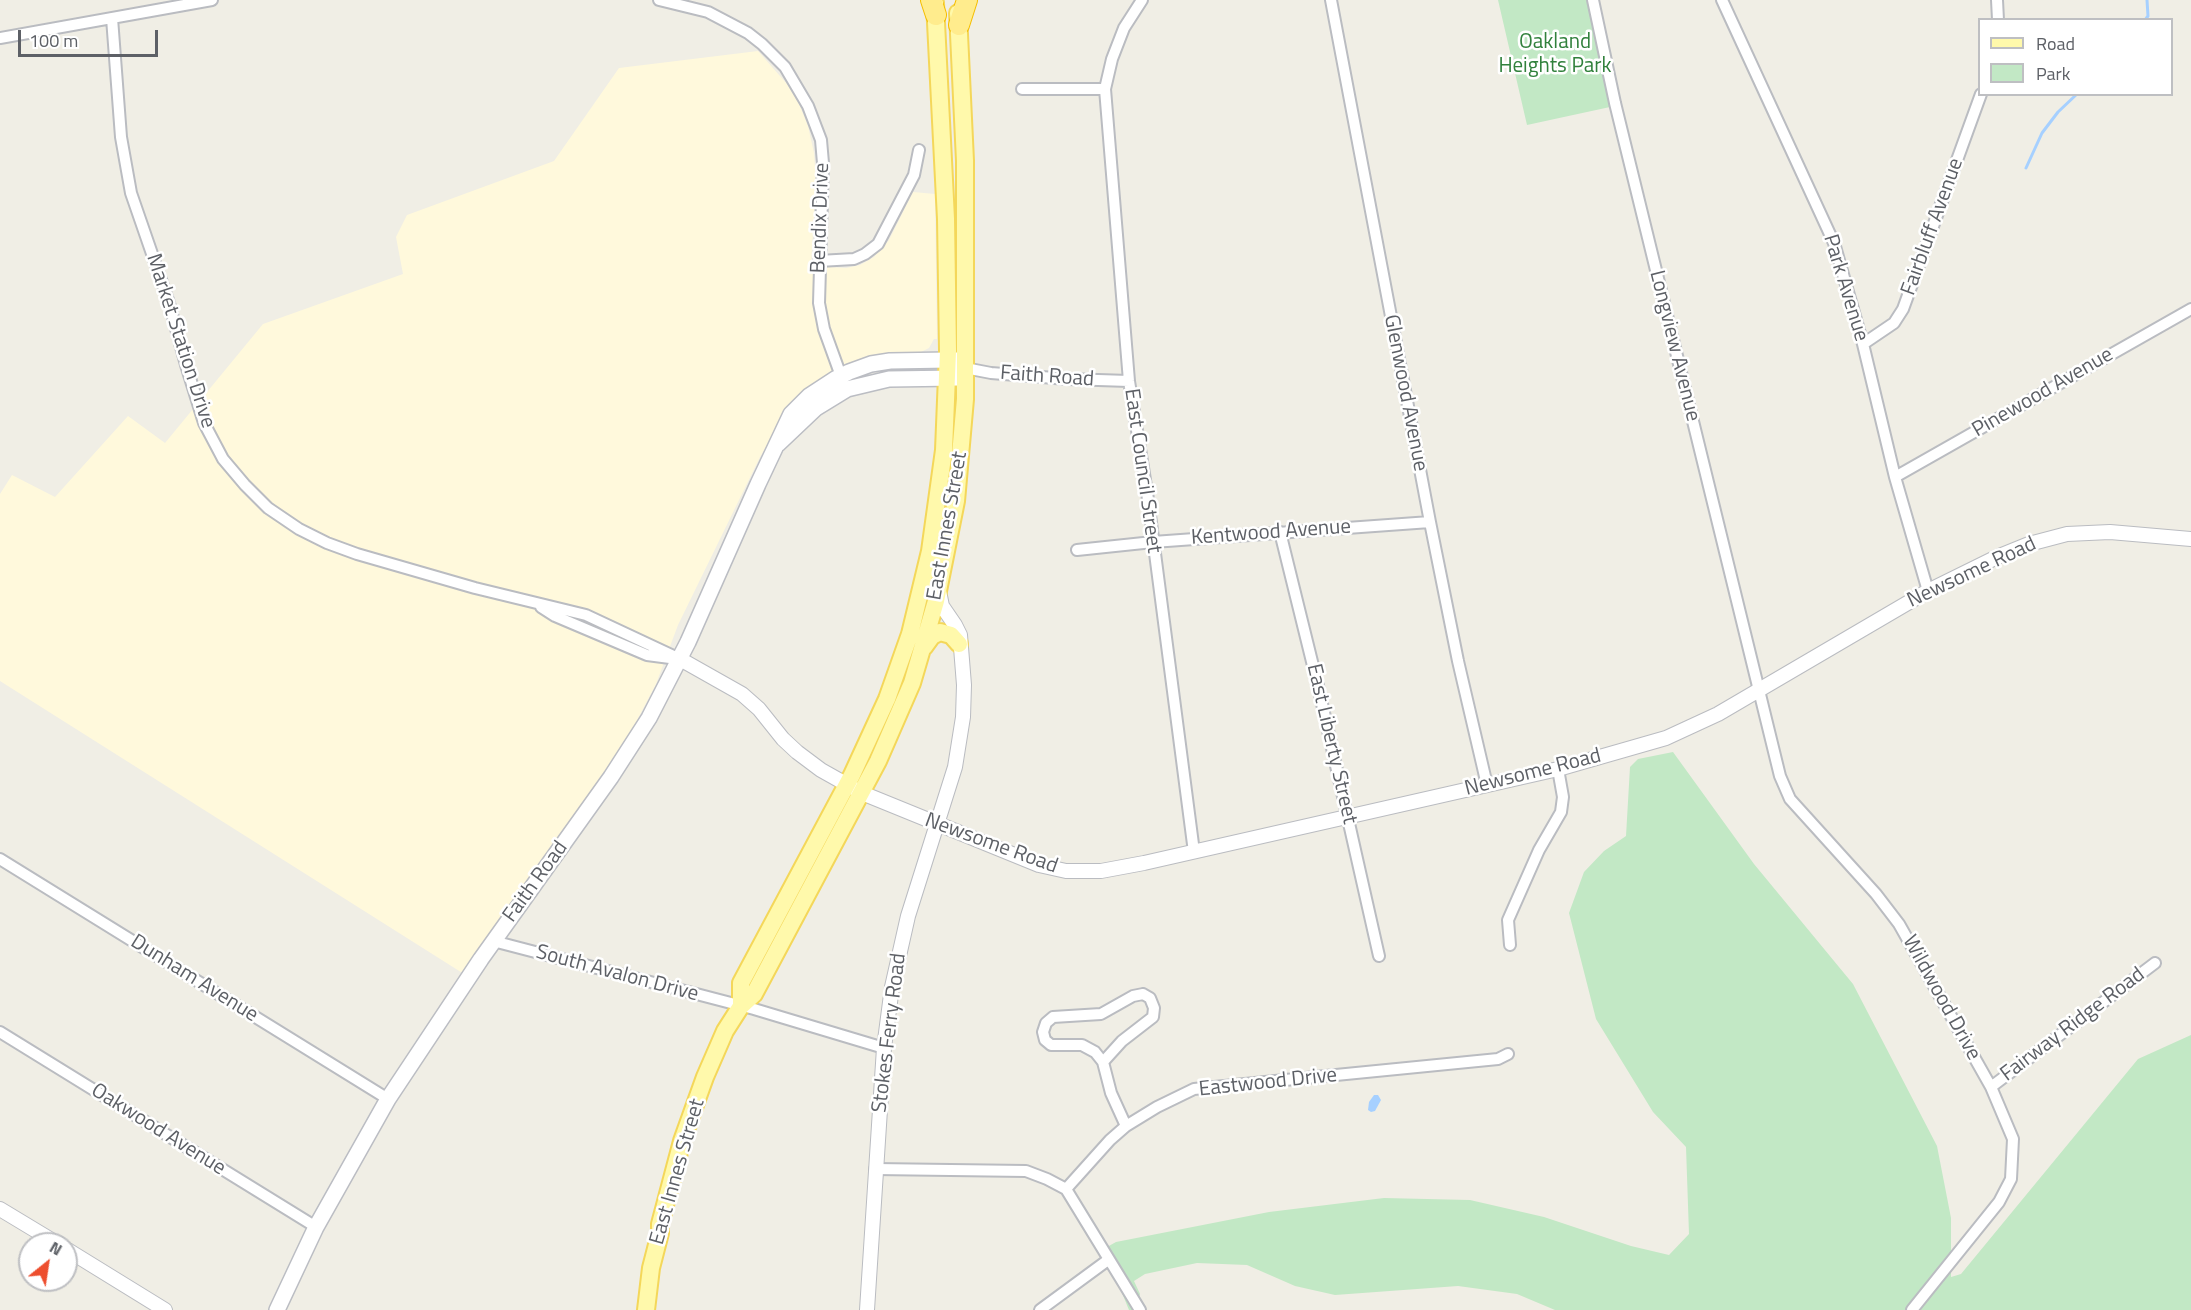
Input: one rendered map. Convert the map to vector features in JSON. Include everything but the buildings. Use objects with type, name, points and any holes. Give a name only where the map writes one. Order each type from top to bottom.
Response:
[{"type":"highway","points":[[959,25],[967,0]]},
{"type":"main road","name":"East Innes Street","points":[[646,1310],[651,1268],[660,1233],[660,1224],[682,1141],[705,1077],[725,1031],[741,1006],[754,994],[862,793],[899,715],[923,651],[939,591],[951,535],[959,476],[965,399],[965,160],[957,0]]},
{"type":"main road","name":"East Innes Street","points":[[741,1006],[741,983],[847,785],[887,699],[910,634],[930,551],[941,484],[948,377],[946,211],[934,5]]},
{"type":"main road","name":"Faith Road","points":[[277,1310],[316,1227],[388,1099],[493,941],[650,718],[680,659],[791,414],[809,396],[841,375],[882,362],[957,360],[965,368],[957,378],[889,379],[854,387],[830,398],[816,408],[778,444]]},
{"type":"main road","points":[[923,651],[930,638],[940,632],[951,635],[959,644]]},
{"type":"street","points":[[0,38],[212,0]]},
{"type":"street","name":"Bendix Drive","points":[[659,0],[708,12],[734,25],[762,44],[785,67],[814,119],[823,152],[824,193],[819,261],[821,318],[841,375]]},
{"type":"street","name":"East Council Street","points":[[1142,0],[1124,28],[1112,59],[1105,89],[1129,381],[1194,852]]},
{"type":"street","name":"Glenwood Avenue","points":[[1331,0],[1430,522],[1458,661],[1487,785]]},
{"type":"street","name":"Longview Avenue","points":[[1593,0],[1615,103],[1758,691]]},
{"type":"street","name":"Park Avenue","points":[[1722,0],[1834,243],[1863,344],[1895,477],[1928,591]]},
{"type":"street","points":[[1997,0],[1998,18]]},
{"type":"street","name":"Market Station Drive","points":[[112,18],[121,137],[131,193],[169,303],[183,358],[204,423],[223,459],[268,508],[299,529],[357,554],[533,602],[555,616],[647,655],[680,659],[742,694],[759,709],[789,746],[847,785]]},
{"type":"street","points":[[1022,89],[1105,89]]},
{"type":"street","name":"Fairbluff Avenue","points":[[1863,344],[1894,322],[1903,309],[1980,96]]},
{"type":"street","points":[[819,261],[854,259],[878,244],[913,179],[920,150]]},
{"type":"street","name":"Pinewood Avenue","points":[[1895,477],[2191,309]]},
{"type":"street","name":"Faith Road","points":[[965,368],[991,373],[1129,381]]},
{"type":"street","name":"Kentwood Avenue","points":[[1077,550],[1153,542],[1430,522]]},
{"type":"street","name":"Newsome Road","points":[[847,785],[1030,862],[1066,872],[1101,871],[1558,769],[1666,738],[1718,714],[1928,591],[1997,556],[2029,544],[2067,534],[2110,531],[2191,539]]},
{"type":"street","name":"East Liberty Street","points":[[1280,532],[1348,817],[1378,956]]},
{"type":"street","name":"Stokes Ferry Road","points":[[867,1310],[884,1047],[892,987],[905,925],[938,825],[962,728],[964,685],[959,632],[942,606],[939,591]]},
{"type":"street","name":"Wildwood Drive","points":[[1758,691],[1780,776],[1790,800],[1869,887],[1899,924],[1991,1087],[2013,1139],[2011,1179],[1999,1202],[1912,1310]]},
{"type":"street","points":[[1510,945],[1508,920],[1539,850],[1561,812],[1563,796],[1558,769]]},
{"type":"street","name":"Dunham Avenue","points":[[0,858],[388,1099]]},
{"type":"street","name":"South Avalon Drive","points":[[493,941],[741,1006],[884,1047]]},
{"type":"street","name":"Fairway Ridge Road","points":[[1991,1087],[2155,963]]},
{"type":"street","points":[[1103,1062],[1122,1041],[1153,1017],[1154,1008],[1150,998],[1143,994],[1133,996],[1101,1014],[1053,1017],[1046,1023],[1043,1032],[1045,1040],[1051,1046],[1082,1045],[1095,1052],[1103,1062],[1110,1093],[1126,1126]]},
{"type":"street","name":"Oakwood Avenue","points":[[0,1032],[316,1227]]},
{"type":"street","name":"Eastwood Drive","points":[[1066,1189],[1110,1140],[1126,1126],[1156,1107],[1194,1089],[1498,1059],[1506,1055]]},
{"type":"street","points":[[875,1169],[1026,1171],[1066,1189],[1140,1310]]},
{"type":"street","points":[[0,1209],[38,1232]]},
{"type":"street","points":[[78,1256],[165,1310]]},
{"type":"street","points":[[1040,1310],[1108,1260]]},
{"type":"shaded area","points":[[758,51],[787,84],[808,126],[814,153],[816,181],[811,266],[846,268],[860,265],[874,257],[889,240],[913,192],[935,194],[937,339],[934,339],[929,348],[921,352],[881,358],[782,419],[760,457],[678,625],[656,684],[634,726],[560,840],[464,974],[0,681],[0,494],[12,475],[55,497],[128,416],[165,443],[263,324],[403,274],[396,237],[407,215],[554,161],[619,68]]},
{"type":"green space","name":"Oakland Heights Park","points":[[1498,0],[1587,0],[1610,107],[1527,125]]},
{"type":"green space","points":[[1673,752],[1754,864],[1853,984],[1937,1146],[1951,1218],[1951,1277],[1961,1274],[2138,1059],[2191,1035],[2191,1310],[1555,1310],[1517,1294],[1458,1286],[1335,1295],[1295,1286],[1247,1265],[1197,1263],[1145,1274],[1134,1281],[1140,1294],[1136,1310],[1129,1310],[1111,1273],[1121,1267],[1107,1247],[1116,1242],[1269,1212],[1384,1198],[1470,1200],[1544,1217],[1631,1246],[1669,1255],[1689,1234],[1686,1147],[1653,1112],[1596,1019],[1569,913],[1584,872],[1604,851],[1626,836],[1630,767],[1638,759]]},
{"type":"water","points":[[1374,1095],[1378,1095],[1381,1100],[1375,1111],[1371,1112],[1368,1110],[1369,1102]]},
{"type":"waterway","points":[[2146,18],[2147,0]]},
{"type":"waterway","points":[[2026,168],[2042,133],[2058,112],[2075,96]]}]
